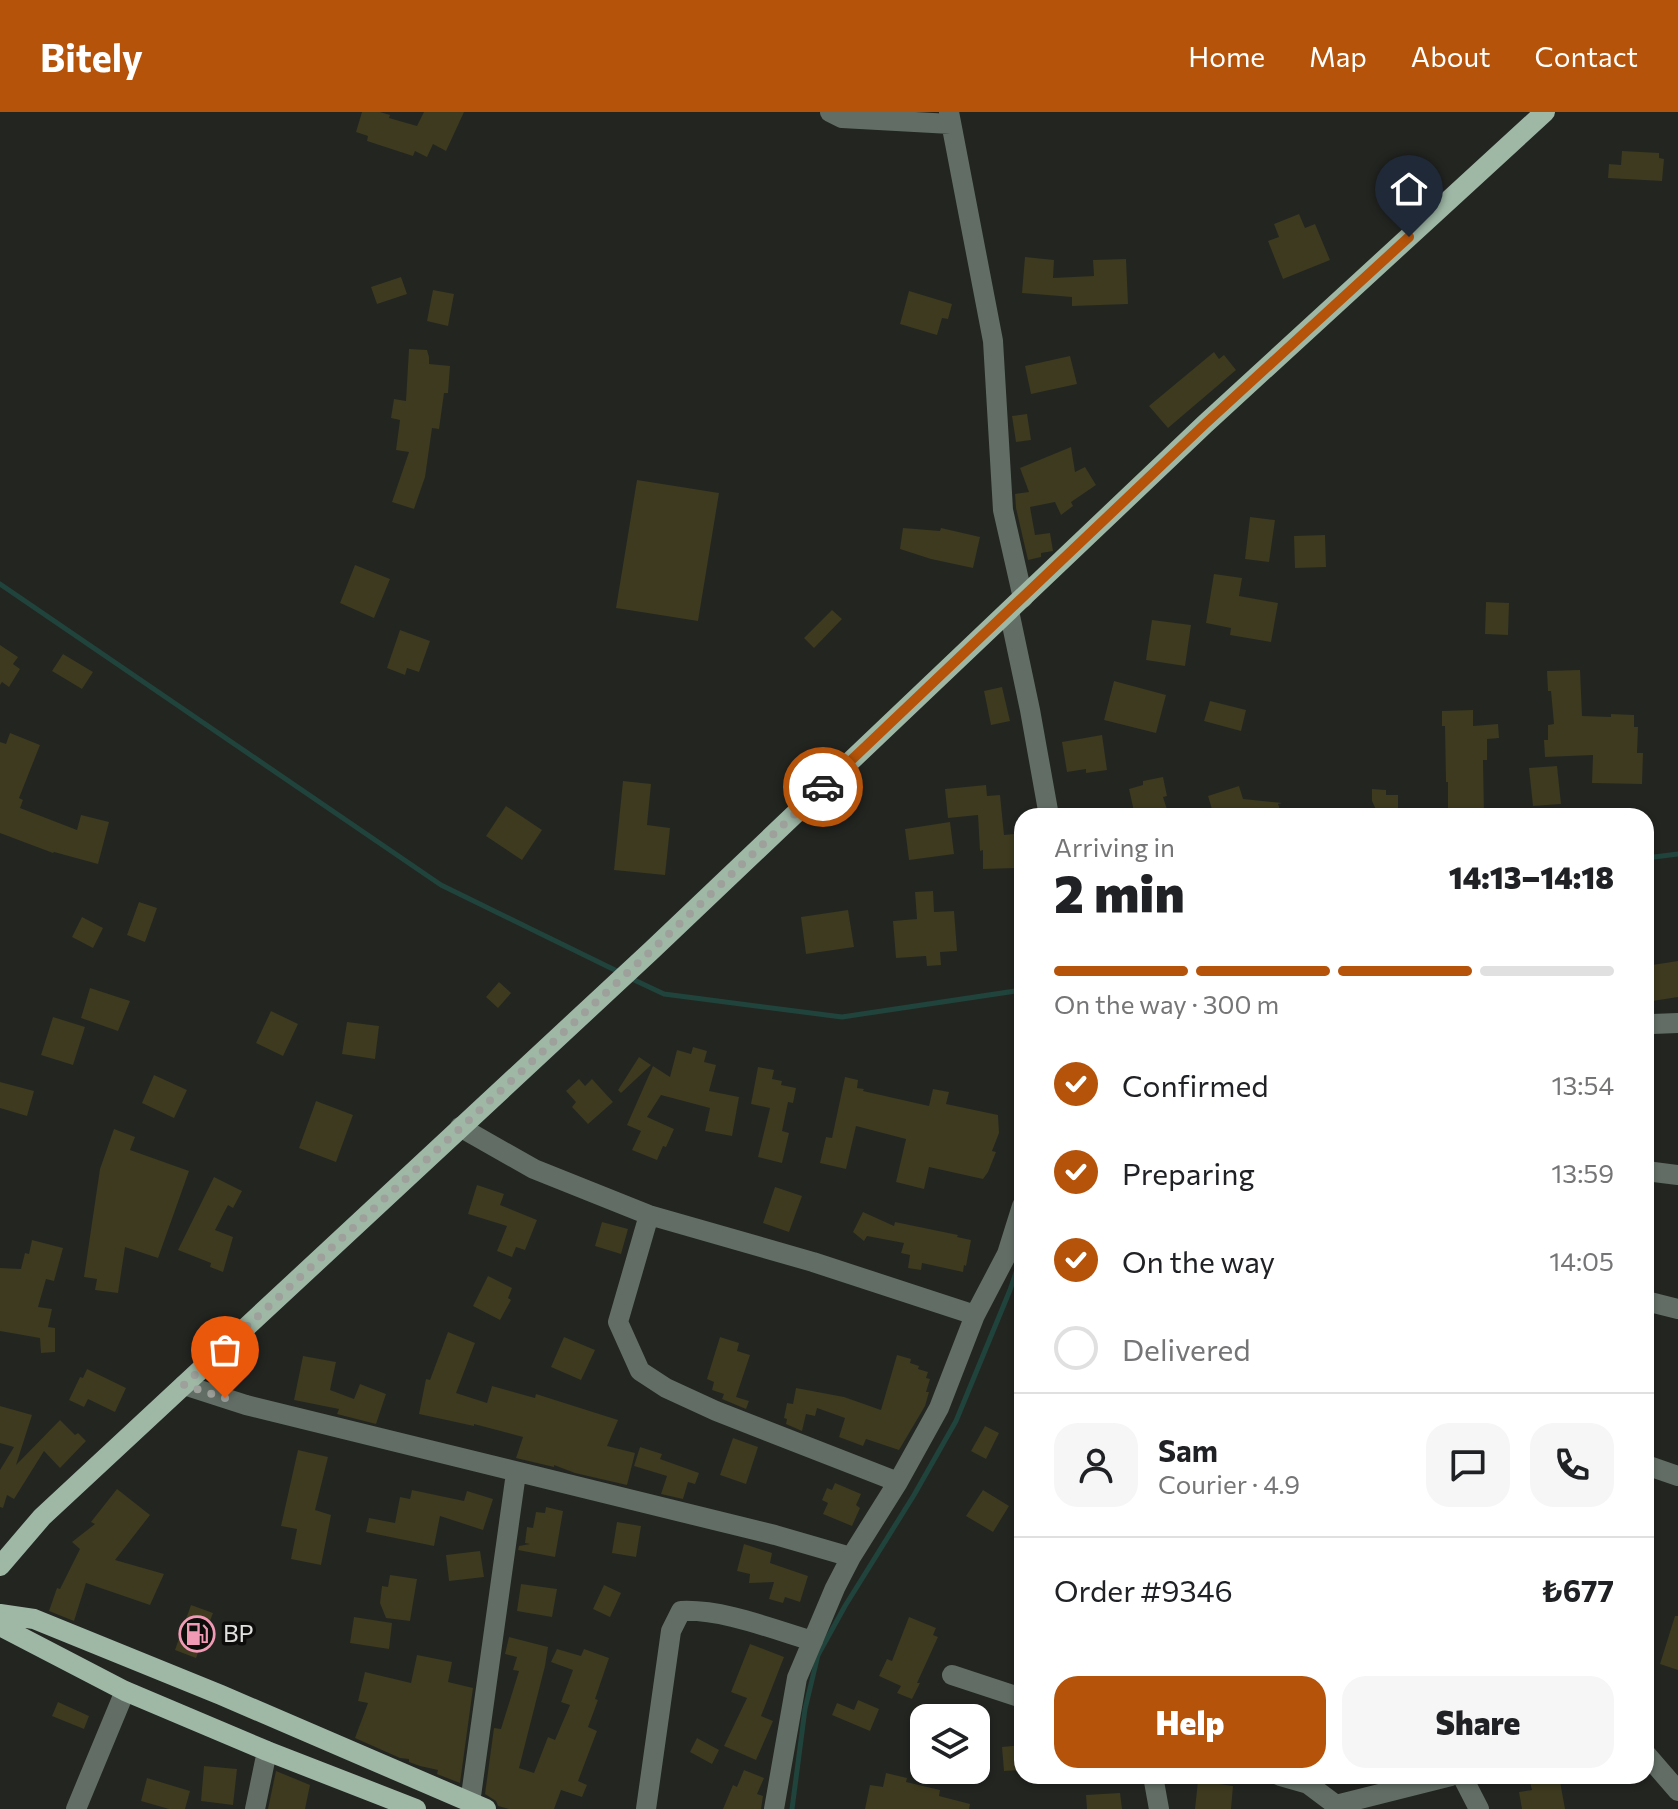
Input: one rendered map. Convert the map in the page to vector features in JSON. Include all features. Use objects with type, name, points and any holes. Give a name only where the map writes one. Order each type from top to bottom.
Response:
[{"type":"main road","points":[[0,1566],[42,1517],[652,950],[1205,424],[1545,112]]},
{"type":"main road","points":[[0,1614],[34,1619],[221,1695],[478,1806]]},
{"type":"main road","points":[[0,1626],[125,1691],[416,1809]]},
{"type":"street","points":[[830,112],[842,118],[950,118],[993,341],[1003,510],[1030,710],[1048,808]]},
{"type":"street","points":[[1654,1024],[1678,1023]]},
{"type":"street","points":[[460,1127],[534,1169],[649,1215],[813,1262],[975,1315]]},
{"type":"street","points":[[1654,1172],[1678,1175]]},
{"type":"street","points":[[649,1215],[618,1322],[640,1371],[666,1388],[716,1411],[898,1482]]},
{"type":"street","points":[[774,1809],[797,1678],[851,1557],[939,1408],[975,1315],[1007,1254],[1014,1232]]},
{"type":"street","points":[[1654,1303],[1678,1309]]},
{"type":"street","points":[[184,1385],[246,1405],[775,1535],[851,1557]]},
{"type":"street","points":[[1654,1468],[1678,1476]]},
{"type":"street","points":[[478,1806],[516,1473]]},
{"type":"street","points":[[646,1809],[671,1631],[681,1611],[743,1620],[813,1641]]},
{"type":"street","points":[[952,1675],[1014,1695]]},
{"type":"street","points":[[76,1809],[125,1691]]},
{"type":"street","points":[[255,1809],[267,1751]]},
{"type":"street","points":[[1654,1763],[1678,1791]]},
{"type":"street","points":[[1154,1784],[1159,1809]]},
{"type":"street","points":[[1308,1784],[1336,1805],[1419,1784]]},
{"type":"street","points":[[1466,1784],[1479,1809]]},
{"type":"building","points":[[362,112],[380,112],[390,115],[389,118],[417,126],[424,112],[464,112],[446,151],[433,144],[427,157],[415,151],[413,156],[367,141],[368,136],[356,132]]},
{"type":"building","points":[[1622,151],[1659,153],[1659,158],[1664,159],[1662,181],[1608,178],[1609,164],[1621,165]]},
{"type":"building","points":[[1299,214],[1305,228],[1315,224],[1330,260],[1283,279],[1268,241],[1279,237],[1274,224]]},
{"type":"building","points":[[1025,257],[1054,260],[1053,278],[1094,276],[1093,260],[1126,259],[1128,304],[1072,306],[1072,297],[1022,293]]},
{"type":"building","points":[[401,277],[407,294],[377,304],[371,287]]},
{"type":"building","points":[[433,290],[454,294],[448,326],[427,321]]},
{"type":"building","points":[[909,291],[952,304],[948,319],[942,318],[937,335],[900,324]]},
{"type":"building","points":[[409,349],[427,350],[429,364],[450,366],[448,393],[444,393],[439,429],[432,428],[425,477],[414,509],[392,502],[409,452],[396,450],[400,420],[391,418],[394,399],[406,401]]},
{"type":"building","points":[[1214,352],[1219,359],[1224,355],[1236,370],[1168,428],[1149,406]]},
{"type":"building","points":[[1070,356],[1077,384],[1031,394],[1025,366]]},
{"type":"building","points":[[1027,414],[1031,440],[1016,442],[1012,416]]},
{"type":"building","points":[[1071,447],[1075,472],[1085,467],[1096,485],[1071,502],[1073,506],[1061,515],[1055,502],[1030,507],[1035,535],[1050,533],[1053,551],[1028,560],[1016,508],[1015,494],[1029,492],[1020,468]]},
{"type":"building","points":[[637,480],[719,493],[698,621],[616,608]]},
{"type":"building","points":[[1250,517],[1275,520],[1269,562],[1245,559]]},
{"type":"building","points":[[903,528],[940,531],[941,528],[980,537],[973,568],[900,549]]},
{"type":"building","points":[[1325,535],[1326,567],[1295,568],[1294,536]]},
{"type":"building","points":[[355,565],[390,579],[374,618],[340,603]]},
{"type":"building","points":[[1214,574],[1242,578],[1239,596],[1278,603],[1271,642],[1230,635],[1231,628],[1206,623]]},
{"type":"building","points":[[1486,602],[1509,603],[1508,635],[1485,634]]},
{"type":"building","points":[[832,610],[842,619],[814,648],[804,638]]},
{"type":"building","points":[[1152,620],[1191,625],[1185,666],[1146,660]]},
{"type":"building","points":[[400,630],[430,641],[419,672],[407,668],[405,675],[387,668]]},
{"type":"building","points":[[0,645],[18,657],[13,664],[20,669],[9,687],[2,682],[0,685]]},
{"type":"building","points":[[63,654],[93,672],[82,689],[52,671]]},
{"type":"building","points":[[1580,670],[1582,716],[1634,715],[1634,727],[1638,727],[1637,753],[1643,753],[1642,784],[1592,783],[1593,755],[1545,757],[1544,740],[1548,740],[1548,725],[1554,724],[1547,671]]},
{"type":"building","points":[[1114,681],[1166,695],[1156,733],[1104,720]]},
{"type":"building","points":[[1002,687],[1010,721],[991,725],[984,691]]},
{"type":"building","points":[[1210,701],[1246,710],[1241,731],[1204,721]]},
{"type":"building","points":[[1473,710],[1473,726],[1498,724],[1499,738],[1487,739],[1487,760],[1483,760],[1484,808],[1448,808],[1442,711]]},
{"type":"building","points":[[10,733],[40,745],[19,798],[23,800],[20,808],[77,830],[81,815],[109,822],[98,864],[53,853],[0,833],[0,742],[6,744]]},
{"type":"building","points":[[1102,735],[1107,770],[1067,772],[1062,742]]},
{"type":"building","points":[[1557,766],[1561,804],[1533,806],[1529,768]]},
{"type":"building","points":[[1163,777],[1166,808],[1133,808],[1129,789],[1143,785],[1143,781]]},
{"type":"building","points":[[623,781],[651,784],[647,825],[670,828],[665,875],[614,870]]},
{"type":"building","points":[[986,785],[987,796],[1000,795],[1004,835],[1014,834],[1014,868],[983,869],[978,815],[948,818],[945,789]]},
{"type":"building","points":[[1239,786],[1243,799],[1282,803],[1278,804],[1279,808],[1212,808],[1208,796]]},
{"type":"building","points":[[1372,789],[1386,790],[1386,795],[1398,795],[1398,808],[1375,808]]},
{"type":"building","points":[[506,806],[542,830],[522,860],[486,836]]},
{"type":"building","points":[[950,822],[954,854],[909,860],[905,829]]},
{"type":"building","points":[[933,891],[934,912],[954,911],[957,951],[940,952],[941,965],[927,966],[926,956],[896,958],[893,921],[917,919],[915,892]]},
{"type":"building","points":[[139,902],[157,908],[145,942],[127,935]]},
{"type":"building","points":[[848,910],[854,947],[806,954],[801,917]]},
{"type":"building","points":[[82,917],[103,928],[93,948],[72,937]]},
{"type":"building","points":[[1678,961],[1678,997],[1654,1001],[1654,965]]},
{"type":"building","points":[[499,982],[511,993],[498,1008],[486,997]]},
{"type":"building","points":[[90,988],[130,1001],[118,1031],[81,1018]]},
{"type":"building","points":[[271,1011],[298,1024],[283,1056],[256,1043]]},
{"type":"building","points":[[53,1017],[85,1027],[73,1065],[41,1055]]},
{"type":"building","points":[[347,1022],[379,1026],[375,1059],[342,1054]]},
{"type":"building","points":[[693,1047],[707,1051],[704,1062],[716,1065],[709,1091],[739,1097],[732,1136],[705,1131],[710,1108],[661,1095],[647,1117],[674,1129],[666,1147],[663,1146],[657,1160],[632,1150],[641,1131],[627,1125],[653,1066],[670,1077],[677,1050],[691,1054]]},
{"type":"building","points":[[639,1057],[651,1065],[621,1093],[618,1090]]},
{"type":"building","points":[[758,1067],[774,1070],[772,1079],[782,1081],[781,1085],[796,1088],[793,1103],[788,1102],[782,1131],[789,1133],[782,1163],[758,1157],[770,1108],[751,1104]]},
{"type":"building","points":[[154,1075],[187,1090],[174,1118],[142,1103]]},
{"type":"building","points":[[845,1077],[858,1080],[857,1088],[863,1091],[929,1106],[933,1089],[949,1092],[946,1104],[998,1115],[999,1133],[992,1151],[996,1152],[988,1172],[983,1179],[929,1167],[924,1189],[896,1182],[906,1139],[856,1126],[846,1169],[820,1163],[826,1137],[832,1138]]},
{"type":"building","points":[[579,1079],[585,1086],[592,1079],[613,1102],[588,1124],[572,1107],[576,1102],[566,1091]]},
{"type":"building","points":[[0,1082],[34,1091],[27,1116],[0,1108]]},
{"type":"building","points":[[316,1101],[353,1115],[336,1162],[299,1148]]},
{"type":"building","points":[[114,1129],[135,1137],[130,1150],[189,1171],[158,1258],[125,1247],[118,1293],[95,1290],[97,1279],[84,1277],[100,1169]]},
{"type":"building","points":[[214,1177],[242,1191],[233,1208],[228,1205],[215,1230],[233,1237],[223,1272],[210,1267],[211,1263],[178,1250]]},
{"type":"building","points":[[477,1185],[504,1194],[500,1205],[537,1220],[525,1250],[516,1247],[512,1257],[497,1251],[507,1226],[468,1214]]},
{"type":"building","points":[[775,1187],[802,1196],[789,1232],[763,1223]]},
{"type":"building","points":[[863,1212],[894,1226],[895,1222],[971,1240],[963,1272],[922,1263],[921,1270],[908,1268],[910,1255],[901,1253],[904,1243],[867,1236],[864,1241],[853,1232]]},
{"type":"building","points":[[602,1222],[628,1229],[621,1254],[595,1246]]},
{"type":"building","points":[[32,1240],[63,1248],[54,1281],[46,1279],[38,1307],[52,1309],[48,1327],[55,1328],[55,1352],[41,1353],[40,1338],[0,1331],[0,1268],[21,1269]]},
{"type":"building","points":[[488,1276],[512,1288],[508,1298],[511,1300],[500,1320],[473,1306]]},
{"type":"building","points":[[448,1332],[475,1343],[456,1393],[487,1403],[492,1386],[535,1398],[536,1394],[618,1420],[607,1446],[635,1453],[627,1485],[516,1458],[523,1437],[419,1414],[426,1379],[430,1380]]},
{"type":"building","points":[[564,1337],[595,1350],[581,1380],[551,1367]]},
{"type":"building","points":[[720,1337],[739,1343],[737,1351],[750,1355],[736,1397],[749,1401],[746,1409],[722,1399],[724,1394],[712,1390],[714,1382],[707,1379]]},
{"type":"building","points":[[897,1355],[911,1359],[910,1363],[928,1372],[926,1378],[930,1379],[925,1406],[899,1450],[866,1439],[863,1446],[839,1437],[845,1418],[817,1408],[815,1416],[806,1414],[802,1431],[786,1424],[787,1403],[793,1404],[796,1388],[844,1397],[881,1410]]},
{"type":"building","points":[[303,1356],[336,1362],[330,1390],[354,1399],[360,1384],[386,1394],[376,1424],[337,1414],[339,1409],[294,1400]]},
{"type":"building","points":[[87,1369],[126,1388],[115,1412],[88,1399],[84,1407],[69,1400]]},
{"type":"building","points":[[0,1406],[32,1415],[16,1465],[60,1420],[86,1441],[60,1468],[44,1451],[14,1499],[7,1495],[3,1508],[0,1507],[0,1470],[14,1447],[0,1443]]},
{"type":"building","points":[[985,1426],[999,1433],[986,1459],[971,1451]]},
{"type":"building","points":[[733,1438],[758,1447],[746,1484],[720,1475]]},
{"type":"building","points":[[640,1447],[662,1454],[660,1459],[699,1473],[695,1484],[688,1482],[683,1499],[661,1494],[667,1476],[634,1466]]},
{"type":"building","points":[[298,1450],[328,1457],[315,1510],[331,1515],[321,1565],[291,1559],[297,1529],[281,1526]]},
{"type":"building","points":[[835,1483],[861,1494],[856,1505],[860,1508],[852,1526],[823,1514],[828,1503],[822,1500],[827,1488],[832,1490]]},
{"type":"building","points":[[117,1489],[150,1515],[115,1560],[164,1574],[150,1605],[86,1583],[74,1621],[49,1611],[57,1588],[60,1589],[80,1549],[72,1542],[95,1524],[91,1522]]},
{"type":"building","points":[[412,1490],[464,1501],[467,1491],[493,1499],[483,1530],[440,1516],[434,1546],[366,1532],[369,1518],[395,1523],[400,1497],[410,1499]]},
{"type":"building","points":[[983,1490],[1009,1506],[993,1532],[966,1516]]},
{"type":"building","points":[[546,1507],[563,1511],[555,1557],[518,1550],[519,1546],[530,1544],[525,1543],[527,1527],[533,1528],[536,1512],[545,1513]]},
{"type":"building","points":[[617,1522],[641,1526],[636,1557],[612,1553]]},
{"type":"building","points":[[744,1544],[772,1553],[770,1563],[808,1576],[800,1602],[785,1597],[783,1603],[769,1599],[774,1582],[749,1583],[750,1574],[737,1571]]},
{"type":"building","points":[[480,1551],[484,1577],[449,1581],[446,1555]]},
{"type":"building","points":[[390,1575],[417,1579],[410,1621],[386,1618],[380,1603],[382,1586],[388,1587]]},
{"type":"building","points":[[521,1584],[557,1589],[552,1617],[517,1611]]},
{"type":"building","points":[[604,1585],[621,1593],[610,1617],[593,1609]]},
{"type":"building","points":[[191,1605],[213,1613],[196,1658],[175,1650]]},
{"type":"building","points":[[1675,1616],[1678,1616],[1678,1670],[1660,1664]]},
{"type":"building","points":[[354,1617],[392,1623],[389,1649],[350,1643]]},
{"type":"building","points":[[909,1617],[936,1628],[933,1635],[938,1637],[912,1699],[897,1693],[901,1686],[879,1676],[887,1659],[892,1661]]},
{"type":"building","points":[[509,1637],[548,1647],[519,1768],[534,1773],[548,1737],[555,1740],[570,1705],[561,1702],[573,1670],[551,1662],[557,1649],[581,1656],[584,1649],[609,1658],[588,1727],[597,1731],[578,1781],[587,1785],[582,1797],[561,1790],[554,1809],[509,1809],[498,1806],[485,1794],[494,1728],[501,1729],[519,1671],[513,1670],[517,1657],[505,1654]]},
{"type":"building","points":[[750,1644],[784,1657],[761,1716],[773,1721],[756,1760],[724,1746],[747,1698],[731,1692]]},
{"type":"building","points":[[417,1655],[452,1662],[448,1682],[473,1688],[460,1783],[437,1774],[438,1770],[409,1762],[409,1759],[355,1738],[368,1703],[358,1701],[365,1672],[411,1683]]},
{"type":"building","points":[[858,1700],[879,1709],[870,1731],[832,1715],[837,1703],[854,1710]]},
{"type":"building","points":[[58,1702],[89,1716],[84,1729],[52,1716]]},
{"type":"building","points":[[697,1738],[719,1750],[712,1764],[690,1752]]},
{"type":"building","points":[[1014,1746],[1014,1770],[1004,1771],[1002,1747]]},
{"type":"building","points":[[204,1766],[237,1769],[233,1805],[201,1801]]},
{"type":"building","points":[[744,1770],[764,1778],[757,1794],[763,1796],[761,1809],[723,1809],[733,1785],[737,1787]]},
{"type":"building","points":[[276,1771],[310,1785],[305,1809],[268,1809]]},
{"type":"building","points":[[886,1773],[907,1778],[906,1782],[910,1784],[940,1790],[939,1796],[970,1804],[969,1809],[865,1809],[870,1785],[883,1787]]},
{"type":"building","points":[[147,1778],[190,1791],[185,1809],[169,1809],[141,1801]]},
{"type":"building","points":[[1198,1784],[1233,1786],[1231,1809],[1195,1809]]},
{"type":"building","points":[[1530,1784],[1560,1784],[1565,1809],[1522,1809],[1519,1792],[1532,1790]]},
{"type":"building","points":[[1120,1793],[1122,1809],[1087,1809],[1086,1795]]},
{"type":"waterway","points":[[0,584],[441,885],[621,973]]},
{"type":"waterway","points":[[1654,857],[1678,854]]},
{"type":"waterway","points":[[630,978],[664,994],[842,1017],[1014,991]]},
{"type":"waterway","points":[[792,1809],[805,1709],[818,1655],[956,1421],[1014,1278]]},
{"type":"way so far","points":[[225,1398],[184,1385],[823,787]]},
{"type":"place","name":"BP","points":[[197,1634]]},
{"type":"route","points":[[823,787],[1205,424],[1409,237]]}]
